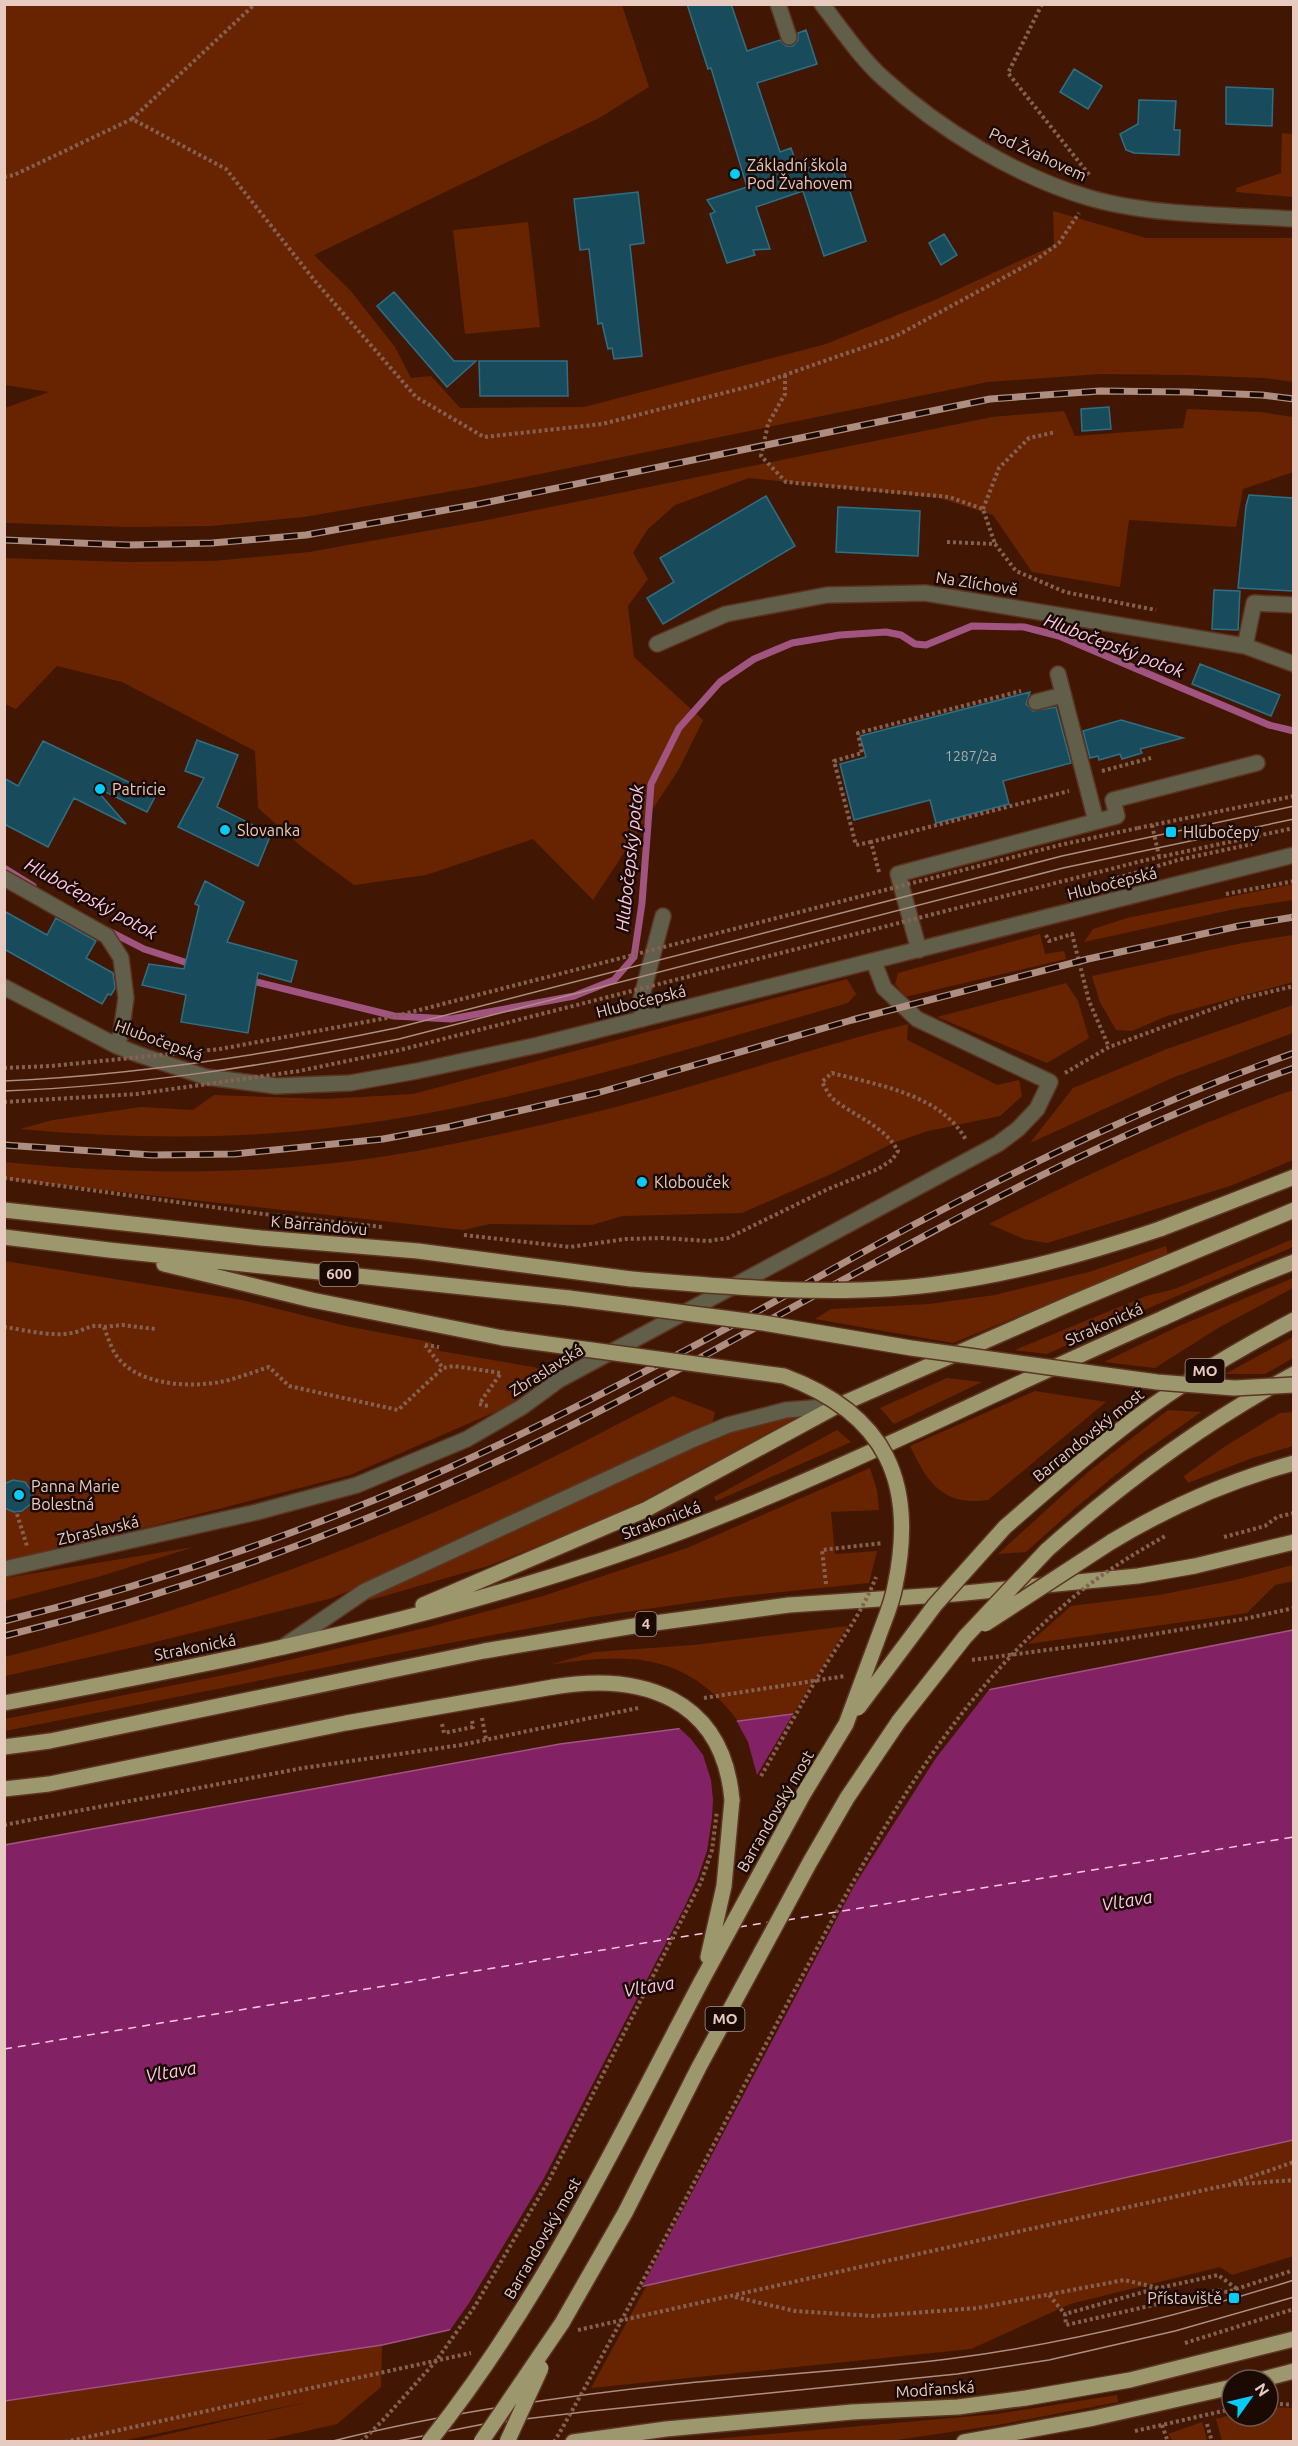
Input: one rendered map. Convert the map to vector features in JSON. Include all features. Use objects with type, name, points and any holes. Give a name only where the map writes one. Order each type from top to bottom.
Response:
[{"type":"main road","name":"K Barrandovu","points":[[4,1210],[261,1238],[418,1251],[631,1279],[709,1285],[866,1289],[942,1284],[1034,1267],[1160,1229],[1293,1178]]},
{"type":"main road","points":[[370,1627],[645,1510],[837,1406],[1074,1302],[1293,1210]]},
{"type":"main road","name":"600","points":[[4,1237],[569,1298],[763,1323],[911,1348],[1157,1382],[1234,1388],[1293,1385]]},
{"type":"main road","points":[[109,1250],[312,1300],[503,1338],[784,1376],[830,1397],[863,1424],[885,1453],[899,1487],[903,1527],[892,1597],[846,1724]]},
{"type":"main road","name":"Strakonická","points":[[4,1703],[370,1627],[465,1602],[647,1545],[711,1521],[853,1460],[1116,1338],[1293,1262]]},
{"type":"main road","name":"Barrandovský most","points":[[429,2442],[490,2359],[532,2294],[589,2194],[804,1793],[846,1724],[905,1642],[934,1605],[1005,1527],[1121,1428],[1186,1383],[1293,1320]]},
{"type":"main road","name":"MO","points":[[481,2442],[565,2328],[699,2067],[820,1844],[847,1798],[899,1721],[965,1637],[1047,1550],[1099,1505],[1199,1430],[1293,1374]]},
{"type":"main road","points":[[965,1637],[1150,1518],[1197,1496],[1293,1463]]},
{"type":"main road","name":"4","points":[[4,1747],[50,1741],[484,1651],[640,1625],[789,1605],[955,1594],[1137,1576],[1195,1566],[1293,1542]]},
{"type":"main road","points":[[4,1789],[50,1784],[346,1723],[553,1687],[609,1682],[649,1689],[681,1704],[696,1716],[717,1743],[730,1777],[732,1800],[724,1886],[701,1982]]},
{"type":"main road","points":[[507,2442],[565,2328]]},
{"type":"main road","name":"Modřanská","points":[[573,2442],[666,2429],[852,2412],[958,2408],[1014,2400],[1130,2380],[1293,2339]]},
{"type":"main road","points":[[964,2442],[1094,2418],[1220,2390]]},
{"type":"street","points":[[778,4],[789,36]]},
{"type":"street","name":"Pod Žvahovem","points":[[822,4],[882,76],[921,109],[955,133],[1036,177],[1091,198],[1154,210],[1293,219]]},
{"type":"street","name":"Na Zlíchově","points":[[657,644],[726,614],[827,594],[925,593],[1245,646],[1293,664]]},
{"type":"street","points":[[1245,646],[1254,603],[1293,604]]},
{"type":"street","points":[[1058,674],[1096,821]]},
{"type":"street","points":[[1036,702],[1063,695]]},
{"type":"street","points":[[920,950],[898,874],[1117,816],[1113,800],[1257,763]]},
{"type":"street","name":"Hlubočepská","points":[[4,987],[117,1046],[206,1077],[276,1086],[350,1083],[417,1071],[644,1019],[1293,855]]},
{"type":"street","points":[[4,878],[107,936],[121,958],[126,998],[117,1046]]},
{"type":"street","points":[[644,1019],[640,1003],[663,916]]},
{"type":"street","points":[[873,962],[884,988],[917,1019],[1050,1082]]},
{"type":"street","name":"Zbraslavská","points":[[4,1569],[257,1512],[357,1485],[467,1439],[522,1407],[559,1380],[998,1144],[1018,1129],[1037,1108],[1050,1082]]},
{"type":"street","points":[[282,1647],[365,1592],[694,1439],[728,1425],[786,1410],[837,1406]]},
{"type":"path","points":[[4,177],[14,175],[132,119],[255,4]]},
{"type":"path","points":[[1042,4],[1008,73],[1092,179]]},
{"type":"path","points":[[132,119],[226,169],[315,281],[416,397],[484,437],[602,424],[759,384],[896,336],[1036,260],[1059,243],[1091,198]]},
{"type":"path","points":[[785,375],[785,394],[768,424],[761,456],[786,482],[949,497],[983,509]]},
{"type":"path","points":[[1056,432],[1029,438],[999,468],[983,509],[994,544],[1016,571],[1065,592],[1160,610],[1178,634]]},
{"type":"path","points":[[946,542],[994,544]]},
{"type":"path","points":[[1026,690],[858,733],[862,753],[834,761],[856,845],[1085,781],[1151,758]]},
{"type":"path","points":[[4,1068],[51,1066],[220,1049],[392,1017],[1060,845],[1293,796]]},
{"type":"path","points":[[1152,825],[1159,856]]},
{"type":"path","points":[[4,1102],[137,1094],[298,1071],[388,1052],[1159,856],[1293,828]]},
{"type":"path","points":[[871,842],[880,874]]},
{"type":"path","points":[[1178,860],[1261,842]]},
{"type":"path","points":[[883,885],[886,896]]},
{"type":"path","points":[[892,918],[895,929]]},
{"type":"path","points":[[1048,940],[1071,934],[1089,1001],[1109,1047]]},
{"type":"path","points":[[1050,1082],[1109,1047],[1240,999],[1293,986]]},
{"type":"path","points":[[452,1234],[570,1247],[626,1239],[663,1238],[708,1241],[728,1238],[828,1189],[878,1169],[892,1160],[898,1151],[893,1143],[861,1116],[831,1097],[822,1082],[832,1073],[890,1089],[927,1103],[946,1116],[964,1137],[974,1156]]},
{"type":"path","points":[[4,1178],[263,1214],[393,1228]]},
{"type":"path","points":[[4,1327],[42,1333],[74,1333],[98,1324],[155,1329]]},
{"type":"path","points":[[104,1326],[115,1353],[125,1366],[139,1375],[178,1384],[220,1382],[269,1367],[289,1386],[398,1410],[443,1368],[454,1366],[501,1373],[479,1404],[498,1408],[512,1401],[522,1407]]},
{"type":"path","points":[[425,1345],[443,1368]]},
{"type":"path","points":[[1277,1517],[1293,1513]]},
{"type":"path","points":[[18,1514],[32,1564]]},
{"type":"path","points":[[882,1554],[884,1534]]},
{"type":"path","points":[[554,2442],[649,2270],[746,2080],[849,1888],[932,1754],[994,1674],[1024,1641],[1062,1606],[1122,1560],[1167,1535]]},
{"type":"path","points":[[826,1585],[822,1550],[883,1543]]},
{"type":"path","points":[[761,1776],[822,1670],[870,1594],[877,1574]]},
{"type":"path","points":[[442,1723],[444,1733],[473,1727],[471,1720],[482,1718],[486,1739]]},
{"type":"path","points":[[361,2442],[442,2352],[475,2306],[549,2180],[701,1882],[712,1850],[718,1801]]},
{"type":"path","points":[[565,2328],[732,2296],[1227,2185],[1293,2162]]},
{"type":"path","points":[[1227,2185],[1293,2180]]},
{"type":"path","points":[[1049,2295],[1065,2314],[1066,2325],[1219,2290],[1227,2292],[1293,2270]]},
{"type":"path","points":[[1065,2314],[1159,2288],[1218,2275],[1237,2289]]},
{"type":"path","points":[[732,2296],[795,2311],[873,2316],[978,2308],[1124,2280],[1159,2288]]},
{"type":"path","points":[[1185,2343],[1293,2309]]},
{"type":"path","points":[[65,2442],[474,2352]]},
{"type":"path","points":[[1194,2418],[1220,2412]]},
{"type":"path","points":[[1207,2424],[1212,2442]]},
{"type":"path","points":[[1162,2425],[1167,2442]]},
{"type":"shaded area","points":[[5,4],[622,5],[649,87],[599,118],[314,255],[350,290],[395,347],[411,378],[431,376],[460,408],[584,407],[826,344],[937,299],[1054,245],[1053,211],[1146,238],[1293,238],[1293,382],[1264,378],[1100,374],[988,382],[476,487],[304,517],[211,526],[128,527],[5,523],[5,408],[49,392],[5,385]]},
{"type":"shaded area","points":[[1282,133],[1293,134],[1293,197],[1236,192],[1236,188],[1281,173]]},
{"type":"shaded area","points":[[528,222],[540,327],[465,334],[453,230]]},
{"type":"shaded area","points":[[1187,409],[1261,412],[1293,417],[1293,472],[1243,489],[1236,527],[1129,520],[1120,587],[1032,572],[993,515],[939,498],[749,478],[675,505],[647,530],[633,553],[648,579],[628,606],[634,657],[703,720],[679,769],[593,900],[533,839],[426,875],[354,885],[302,847],[258,808],[255,751],[122,682],[57,666],[16,709],[5,704],[5,558],[128,562],[213,561],[309,552],[482,521],[992,417],[1064,411],[1075,436],[1183,428]]},
{"type":"shaded area","points":[[1293,884],[1293,900],[1235,909],[1084,942],[1093,929],[1127,918]]},
{"type":"shaded area","points":[[1040,934],[1045,954],[1064,951],[1066,959],[905,997],[895,984],[898,973]]},
{"type":"shaded area","points":[[1293,935],[1293,982],[1167,1016],[1132,1031],[1116,1030],[1100,1002],[1092,976],[1242,943]]},
{"type":"shaded area","points":[[847,979],[856,994],[848,1003],[616,1069],[441,1111],[337,1127],[247,1135],[111,1135],[20,1129],[53,1120],[141,1107],[193,1110],[214,1095],[326,1099],[413,1094]]},
{"type":"shaded area","points":[[1066,983],[1078,1001],[1089,1038],[1047,1063],[937,1017]]},
{"type":"shaded area","points":[[1293,1005],[1293,1033],[1172,1078],[1030,1143],[1073,1088],[1167,1049]]},
{"type":"shaded area","points":[[908,1024],[907,1040],[997,1085],[1019,1080],[1022,1096],[1000,1116],[928,1131],[893,1143],[831,1174],[742,1213],[622,1216],[592,1225],[490,1224],[463,1230],[5,1179],[5,1162],[100,1169],[196,1171],[292,1167],[387,1156],[600,1111]]},
{"type":"shaded area","points":[[1293,1090],[1293,1160],[1230,1186],[1047,1243],[1024,1239],[989,1224],[1139,1152]]},
{"type":"shaded area","points":[[1293,1239],[1293,1247],[1047,1354],[1015,1350],[1146,1296],[1175,1289]]},
{"type":"shaded area","points":[[1166,1246],[1168,1255],[953,1343],[815,1319],[831,1309],[929,1304],[995,1295],[1089,1272]]},
{"type":"shaded area","points":[[5,1261],[242,1300],[346,1326],[430,1342],[440,1351],[550,1370],[509,1406],[350,1475],[40,1555],[5,1560],[5,1506],[13,1512],[21,1512],[31,1502],[32,1494],[30,1487],[24,1482],[13,1480],[5,1486]]},
{"type":"shaded area","points":[[1293,1278],[1293,1288],[1218,1328],[1155,1368],[1104,1362],[1177,1327]]},
{"type":"shaded area","points":[[1293,1337],[1293,1358],[1265,1374],[1225,1374]]},
{"type":"shaded area","points":[[947,1378],[982,1382],[894,1424],[880,1408]]},
{"type":"shaded area","points":[[1035,1391],[1106,1402],[988,1500],[959,1499],[938,1489],[930,1481],[910,1446]]},
{"type":"shaded area","points":[[673,1396],[715,1412],[712,1425],[379,1579],[329,1599],[5,1676],[4,1657],[182,1607],[356,1545],[495,1485]]},
{"type":"shaded area","points":[[1168,1410],[1201,1412],[1140,1455],[1026,1552],[998,1554],[1088,1472]]},
{"type":"shaded area","points":[[800,1412],[798,1417],[622,1512],[488,1566],[367,1599],[722,1434]]},
{"type":"shaded area","points":[[1293,1412],[1293,1446],[1252,1458],[1188,1483],[1184,1476],[1224,1447],[1280,1413]]},
{"type":"shaded area","points":[[837,1430],[851,1442],[716,1501],[714,1497]]},
{"type":"shaded area","points":[[870,1468],[877,1490],[879,1510],[831,1512],[835,1554],[877,1551],[869,1583],[723,1598],[591,1617],[5,1731],[5,1719],[234,1673],[429,1627],[543,1596],[687,1548]]},
{"type":"shaded area","points":[[194,1547],[101,1576],[5,1601],[5,1578]]},
{"type":"shaded area","points":[[1293,1565],[1293,1581],[1275,1585],[1247,1613],[1028,1644],[1071,1606],[1159,1595],[1235,1580]]},
{"type":"shaded area","points":[[848,1626],[793,1714],[738,1721],[718,1698],[697,1681],[676,1669],[653,1662],[604,1659],[549,1665],[594,1652],[694,1645]]},
{"type":"shaded area","points":[[1293,2140],[1293,2256],[1232,2275],[1220,2267],[1070,2304],[971,2349],[591,2388],[647,2285]]},
{"type":"shaded area","points":[[382,2345],[381,2387],[337,2424],[262,2441],[138,2441],[313,2401],[122,2441],[5,2442],[5,2401]]},
{"type":"shaded area","points":[[1117,2395],[1118,2402],[998,2425],[890,2441],[690,2441],[997,2414]]},
{"type":"shaded area","points":[[1280,2407],[1293,2408],[1293,2439],[1290,2442],[1222,2441],[1216,2419],[1220,2418],[1220,2428],[1280,2428]]},
{"type":"shaded area","points":[[1202,2422],[1207,2439],[1204,2441],[1173,2441],[1168,2434]]},
{"type":"water","name":"Vltava","points":[[1293,1630],[1293,2140],[382,2345],[5,2401],[5,1845],[560,1744],[793,1714],[941,1699]]},
{"type":"pier","points":[[992,1686],[936,1758],[854,1886],[641,2289],[448,2333],[469,2303],[544,2178],[697,1880],[707,1851],[712,1818],[711,1780],[703,1755],[677,1726],[735,1718],[748,1742],[757,1775],[795,1711],[941,1696]]},
{"type":"building","points":[[687,4],[731,4],[747,51],[780,40],[786,46],[793,46],[798,40],[798,33],[806,30],[817,64],[757,83],[780,152],[791,148],[799,171],[839,158],[866,241],[824,256],[803,191],[756,207],[770,249],[753,250],[755,255],[727,263],[710,214],[715,212],[707,200],[747,187],[711,68],[708,69]]},
{"type":"building","points":[[1074,69],[1102,86],[1088,109],[1060,92]]},
{"type":"building","points":[[1226,87],[1273,89],[1272,126],[1226,124]]},
{"type":"building","points":[[1139,100],[1176,101],[1174,130],[1180,130],[1179,155],[1134,153],[1126,150],[1120,134],[1138,124]]},
{"type":"building","points":[[638,192],[644,243],[630,245],[642,356],[614,359],[612,348],[608,349],[602,323],[598,324],[589,249],[580,250],[574,199]]},
{"type":"building","points":[[944,234],[957,255],[941,265],[929,243]]},
{"type":"building","points":[[394,292],[454,361],[476,361],[447,387],[377,306]]},
{"type":"building","points":[[479,361],[567,361],[568,396],[480,396]]},
{"type":"building","points":[[1109,407],[1111,429],[1082,431],[1081,409]]},
{"type":"building","points":[[1249,495],[1293,498],[1293,591],[1238,588]]},
{"type":"building","points":[[766,496],[795,546],[663,624],[647,598],[674,582],[660,558]]},
{"type":"building","points":[[838,507],[920,511],[918,556],[836,552]]},
{"type":"building","points":[[1214,590],[1240,591],[1238,630],[1212,629]]},
{"type":"building","points":[[1200,664],[1280,695],[1271,716],[1192,684]]},
{"type":"building","points":[[1030,692],[1026,704],[1033,711],[1056,707],[1071,763],[1003,781],[1009,804],[936,823],[930,800],[854,820],[840,764],[866,757],[860,736]]},
{"type":"building","points":[[1121,720],[1183,738],[1140,749],[1142,753],[1122,759],[1120,754],[1099,760],[1098,756],[1090,758],[1083,731]]},
{"type":"building","name":"Slovanka","points":[[197,740],[238,755],[217,807],[271,834],[258,866],[178,827],[204,778],[185,771]]},
{"type":"building","points":[[43,741],[156,795],[147,812],[93,786],[126,824],[74,798],[48,847],[4,824],[4,778],[18,786]]},
{"type":"building","points":[[205,881],[244,902],[227,942],[297,961],[291,982],[258,973],[248,1033],[181,1022],[186,995],[142,985],[149,964],[184,969],[199,906],[195,904]]},
{"type":"building","points":[[4,911],[47,935],[56,918],[96,941],[86,958],[113,973],[115,988],[111,995],[108,994],[102,1004],[4,949]]},
{"type":"building","name":"Panna Marie Bolestná","points":[[13,1480],[25,1482],[33,1493],[32,1503],[22,1511],[14,1512],[4,1508],[4,1484]]},
{"type":"waterway","name":"Hlubočepský potok","points":[[248,980],[394,1016],[451,1019],[574,996],[614,980],[634,957],[642,903],[651,784],[679,728],[720,682],[754,659],[792,643],[840,635],[886,632],[901,635],[915,644],[926,645],[972,626],[1024,627],[1059,636],[1269,725],[1294,731]]},
{"type":"waterway","name":"Hlubočepský potok","points":[[4,868],[33,886]]},
{"type":"waterway","name":"Hlubočepský potok","points":[[107,930],[144,949],[194,965]]},
{"type":"ferry route","points":[[787,1920],[1294,1837]]},
{"type":"ferry route","points":[[739,1927],[770,1922]]},
{"type":"ferry route","points":[[4,2049],[705,1933]]},
{"type":"tram line","points":[[4,1081],[152,1069],[299,1047],[396,1028],[1062,856],[1294,806]]},
{"type":"tram line","points":[[4,1091],[104,1084],[203,1073],[399,1039],[1063,868],[1294,819]]},
{"type":"tram line","points":[[329,2442],[415,2422],[590,2394],[914,2363],[992,2353],[1079,2337],[1166,2317],[1294,2280]]},
{"type":"tram line","points":[[392,2442],[484,2424],[957,2374],[1049,2360],[1175,2331],[1294,2297]]},
{"type":"railway","points":[[4,540],[128,545],[212,543],[306,535],[479,504],[990,399],[1100,391],[1262,395],[1294,399]]},
{"type":"railway","points":[[4,1145],[152,1155],[234,1154],[383,1139],[448,1127],[597,1093],[852,1020],[1088,959],[1239,926],[1294,917]]},
{"type":"railway","points":[[4,1621],[119,1590],[233,1554],[399,1490],[542,1424],[688,1349],[900,1232],[1044,1158],[1192,1092],[1294,1053]]},
{"type":"railway","points":[[4,1636],[74,1618],[212,1576],[347,1526],[479,1470],[637,1392],[1006,1193],[1100,1147],[1196,1105],[1294,1068]]},
{"type":"place","name":"Základní škola Pod Žvahovem","points":[[735,174]]},
{"type":"place","name":"Patricie","points":[[100,789]]},
{"type":"place","name":"Slovanka","points":[[225,830]]},
{"type":"place","name":"Hlubočepy","points":[[1171,832]]},
{"type":"place","name":"Klobouček","points":[[642,1182]]},
{"type":"place","name":"Panna Marie Bolestná","points":[[19,1495]]},
{"type":"place","name":"Přístaviště","points":[[1234,2298]]}]
